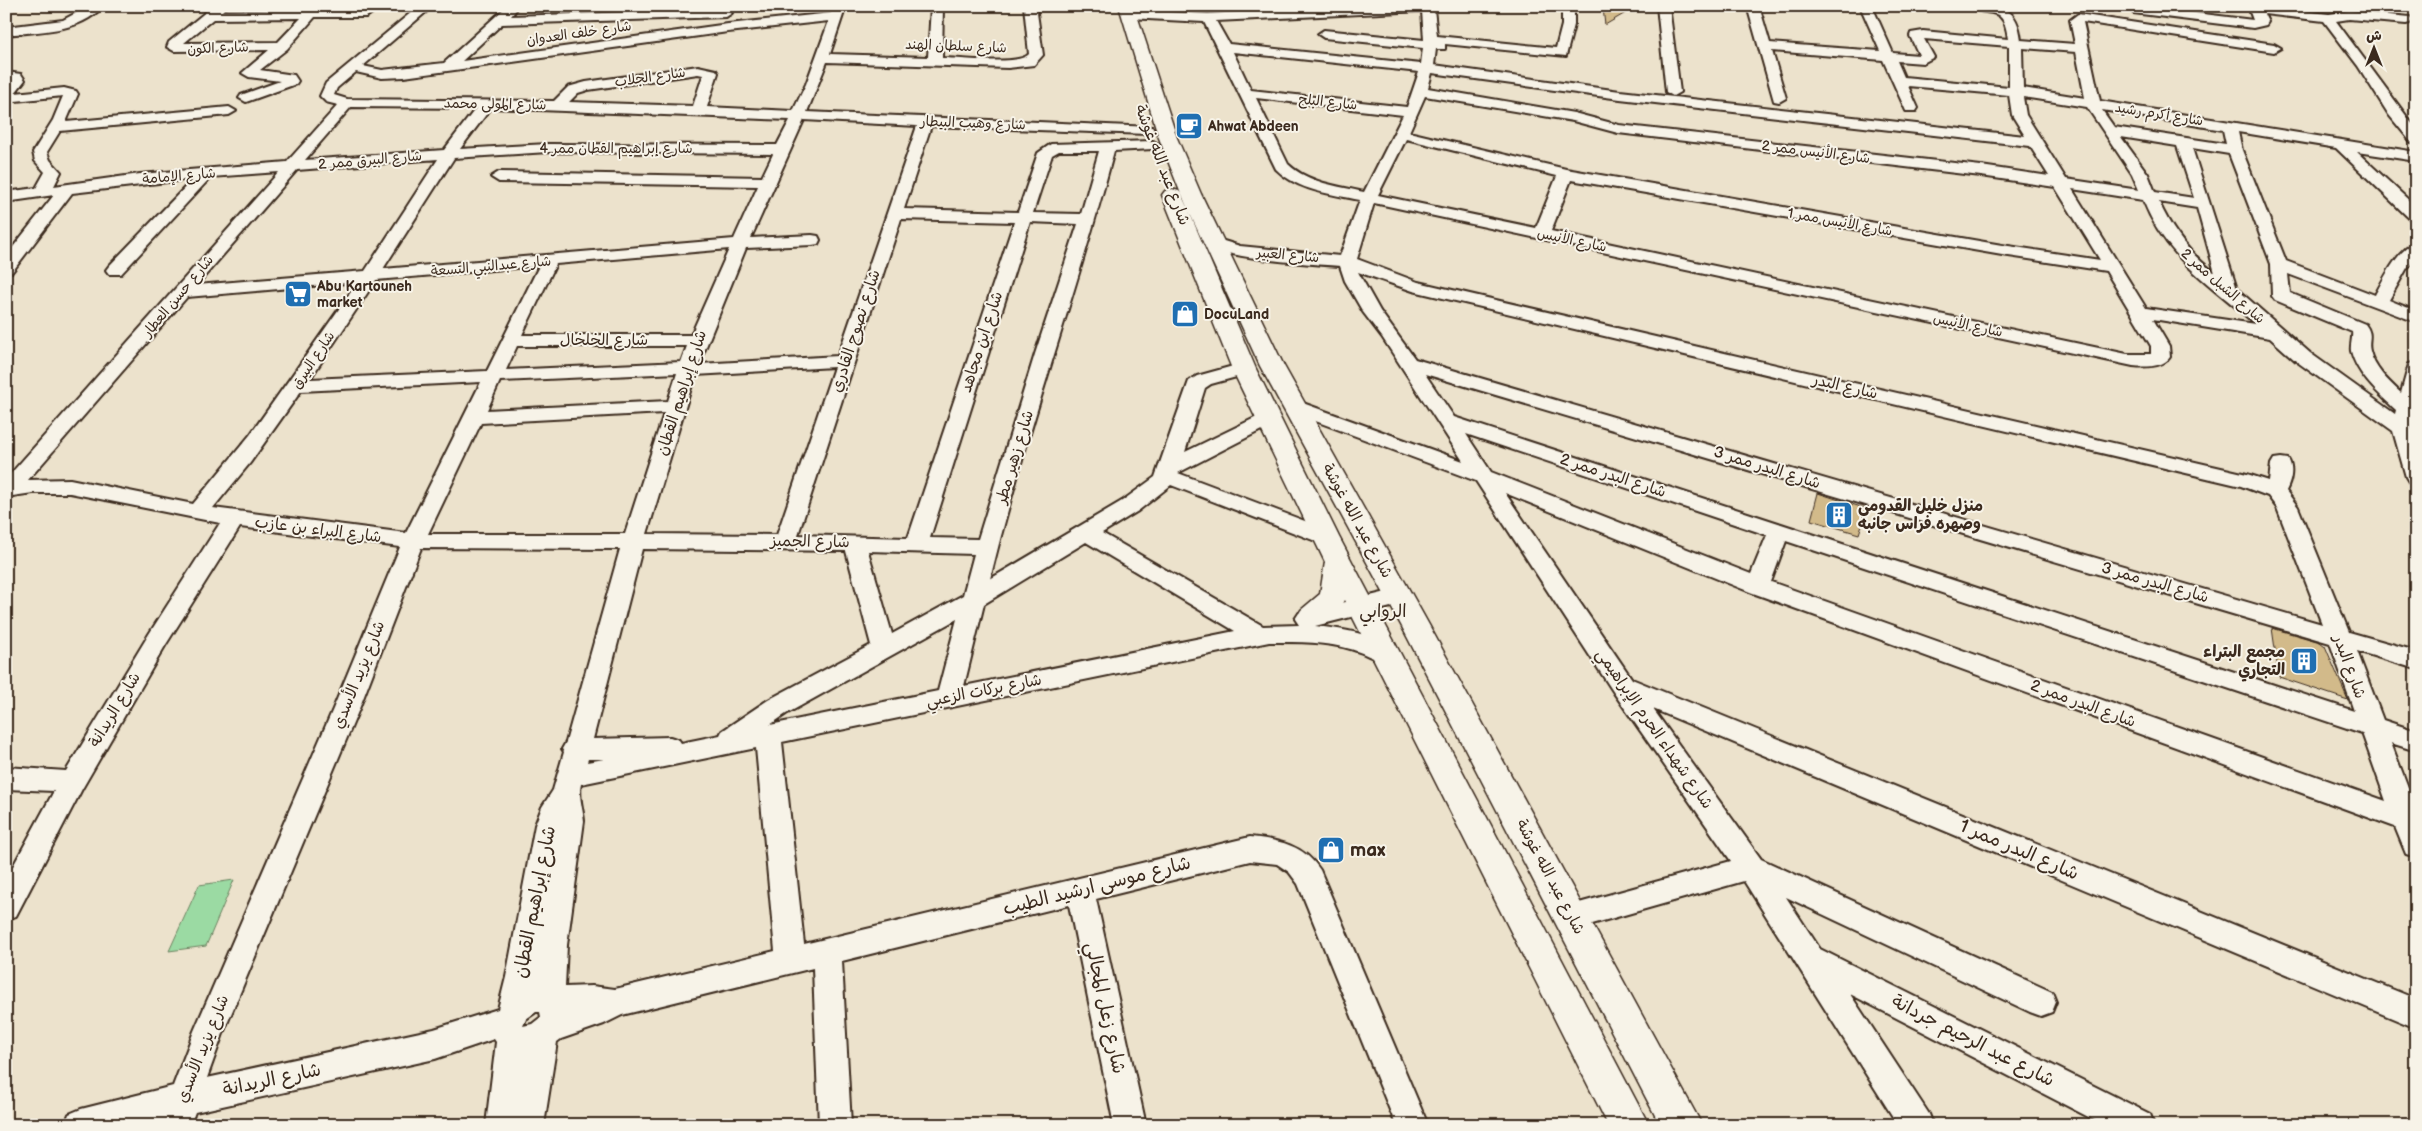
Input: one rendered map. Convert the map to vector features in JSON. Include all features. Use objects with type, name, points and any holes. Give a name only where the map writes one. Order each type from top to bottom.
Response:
[{"type":"main road","name":"شارع عبد الله غوشة","points":[[1121,9],[1150,138],[1244,369],[1332,549],[1629,1125]]},
{"type":"main road","name":"شارع عبد الله غوشة","points":[[1121,9],[1168,138],[1224,267],[1293,406],[1399,597],[1682,1125]]},
{"type":"main road","points":[[1311,617],[1324,608],[1334,597],[1332,549]]},
{"type":"street","points":[[6,31],[71,22],[85,17],[97,6]]},
{"type":"street","name":"شارع الكون","points":[[222,6],[174,45],[174,48],[282,46]]},
{"type":"street","name":"شارع المولى محمد","points":[[427,6],[339,79],[327,92],[331,100],[347,103],[558,105],[699,109],[800,116]]},
{"type":"street","points":[[449,66],[515,6]]},
{"type":"street","points":[[936,62],[935,20],[937,6]]},
{"type":"street","name":"شارع سلطان الهند","points":[[823,58],[936,62],[1029,62],[1036,56],[1030,6]]},
{"type":"street","points":[[1324,34],[1558,54],[1562,51],[1568,25],[1568,6]]},
{"type":"street","points":[[1663,6],[1673,92]]},
{"type":"street","points":[[1753,6],[1779,98]]},
{"type":"street","points":[[1866,6],[1911,108]]},
{"type":"street","name":"شارع الأنيس","points":[[1208,18],[1224,47],[1244,93],[1286,172],[1302,180],[1374,199],[1542,233],[2116,357],[2147,362],[2155,361],[2161,357],[2162,352],[2141,313],[2114,267],[2058,182],[2019,115],[2014,92],[2015,42],[2012,22],[2005,13],[1977,6]]},
{"type":"street","points":[[2390,6],[2411,24]]},
{"type":"street","points":[[1121,9],[1208,18],[1338,8],[1431,8],[1436,43],[1432,70],[1410,136],[1374,199]]},
{"type":"street","points":[[2142,27],[2137,8],[2253,24],[2262,22],[2256,12],[2257,10],[2329,18],[2349,15],[2411,24]]},
{"type":"street","points":[[500,20],[726,9],[728,28]]},
{"type":"street","name":"شارع خلف العدوان","points":[[354,68],[392,74],[839,11]]},
{"type":"street","name":"شارع إبراهيم القطان","points":[[502,1125],[510,1027],[550,825],[555,807],[567,785],[575,749],[633,543],[698,340],[740,242],[800,116],[839,11]]},
{"type":"street","points":[[2092,103],[2076,12],[2142,27],[2274,48]]},
{"type":"street","name":"شارع الكون","points":[[210,15],[366,13]]},
{"type":"street","name":"شارع الكون","points":[[246,98],[279,87],[291,80],[289,78],[249,74],[282,46],[311,14]]},
{"type":"street","points":[[2329,18],[2331,25],[2363,64],[2394,112],[2416,139]]},
{"type":"street","points":[[1764,46],[1888,57],[1927,58],[1916,38],[1918,35],[2082,49]]},
{"type":"street","points":[[1224,47],[1432,70],[1638,97],[2036,142]]},
{"type":"street","name":"شارع الجلاب","points":[[558,105],[573,90],[586,86],[698,70],[711,73],[699,109]]},
{"type":"street","points":[[6,76],[16,77],[18,80],[6,97]]},
{"type":"street","name":"شارع أكرم رشيد","points":[[1900,80],[2014,92],[2092,103],[2416,157]]},
{"type":"street","points":[[6,97],[71,92],[67,106],[40,152],[43,161],[53,172],[41,192]]},
{"type":"street","points":[[1356,269],[1368,234],[1374,199],[1412,112],[1424,92]]},
{"type":"street","name":"شارع الأنيس ممر 2","points":[[1424,92],[1574,117],[1618,129],[2058,182],[2204,204]]},
{"type":"street","name":"شارع البلح","points":[[1244,93],[1412,112]]},
{"type":"street","name":"شارع حسن العطار","points":[[8,489],[347,103]]},
{"type":"street","name":"شارع الشبل ممر 2","points":[[2092,103],[2099,117],[2132,161],[2150,196],[2158,218],[2170,238],[2195,266],[2229,291],[2320,370],[2407,419]]},
{"type":"street","name":"شارع البيرق","points":[[198,511],[230,478],[369,277],[395,234],[449,154],[487,104]]},
{"type":"street","points":[[56,127],[228,111]]},
{"type":"street","points":[[2394,112],[2416,115]]},
{"type":"street","name":"شارع وهيب البيطار","points":[[800,116],[926,121],[1150,138]]},
{"type":"street","name":"شارع نصوح القادري","points":[[786,542],[926,121]]},
{"type":"street","points":[[2229,125],[2235,150],[2279,264],[2281,296],[2358,328],[2362,333],[2360,348],[2362,355],[2371,373],[2407,419]]},
{"type":"street","points":[[2109,130],[2235,150]]},
{"type":"street","name":"شارع الأنيس ممر 1","points":[[1410,136],[1566,174],[1992,248],[2114,267]]},
{"type":"street","points":[[1108,147],[1150,138]]},
{"type":"street","points":[[2183,142],[2204,204],[2229,291]]},
{"type":"street","points":[[2340,144],[2409,204],[2416,216]]},
{"type":"street","name":"شارع إبراهيم القطان ممر 4","points":[[449,154],[577,146],[784,150]]},
{"type":"street","name":"شارع ابن مجاهد","points":[[917,544],[1046,153],[1056,147],[1108,147]]},
{"type":"street","name":"شارع زهير مطر","points":[[949,698],[987,547],[1044,354],[1088,219],[1108,147]]},
{"type":"street","name":"شارع البيرق ممر 2","points":[[292,166],[449,154]]},
{"type":"street","name":"شارع الإمامة","points":[[6,197],[292,166]]},
{"type":"street","points":[[115,270],[206,174]]},
{"type":"street","points":[[1542,233],[1566,174]]},
{"type":"street","points":[[499,177],[769,182]]},
{"type":"street","points":[[6,268],[67,189]]},
{"type":"street","points":[[894,214],[1088,219]]},
{"type":"street","name":"شارع عبدالنبي التسعة","points":[[182,292],[369,277],[740,242],[812,240]]},
{"type":"street","name":"شارع العبير","points":[[1214,244],[1240,251],[1356,269]]},
{"type":"street","points":[[2379,303],[2400,266],[2416,248]]},
{"type":"street","name":"شارع العبير","points":[[1224,267],[1230,259],[1249,258],[1356,269]]},
{"type":"street","name":"شارع يزيد الأسدي","points":[[178,1112],[266,892],[346,709],[413,542],[550,260]]},
{"type":"street","points":[[2279,264],[2416,317]]},
{"type":"street","name":"شارع البدر","points":[[1356,269],[1404,286],[1414,286],[2247,481],[2275,491],[2287,507],[2340,638],[2370,726],[2408,820],[2416,846]]},
{"type":"street","name":"شارع شهداء الحرم الإبراهيمي","points":[[1356,269],[1381,327],[1389,334],[1623,686],[1751,867],[1917,1125]]},
{"type":"street","points":[[2141,313],[2174,316],[2276,333]]},
{"type":"street","name":"شارع الخلخال","points":[[510,340],[698,340]]},
{"type":"street","points":[[296,385],[846,361]]},
{"type":"street","name":"شارع البدر ممر 3","points":[[1406,362],[2416,660]]},
{"type":"street","points":[[2416,368],[2407,419],[2416,477]]},
{"type":"street","points":[[724,743],[771,711],[973,600],[1130,506],[1162,482],[1169,471],[1196,385],[1204,380],[1244,369]]},
{"type":"street","points":[[473,417],[677,406]]},
{"type":"street","name":"شارع البدر ممر 2","points":[[1293,406],[1483,476],[1758,586],[2408,820]]},
{"type":"street","points":[[1169,471],[1268,419]]},
{"type":"street","name":"شارع البدر ممر 2","points":[[1446,421],[2416,741]]},
{"type":"street","points":[[2275,491],[2279,484],[2281,464]]},
{"type":"street","points":[[1169,471],[1332,549]]},
{"type":"street","name":"شارع البراء بن عازب","points":[[8,489],[70,486],[198,511],[234,520],[413,542],[633,543]]},
{"type":"street","name":"شارع الريدانة","points":[[6,907],[73,782],[157,640],[234,520]]},
{"type":"street","points":[[1758,586],[1779,531]]},
{"type":"street","points":[[1086,533],[1264,634]]},
{"type":"street","name":"شارع الجميز","points":[[633,543],[786,542],[987,547]]},
{"type":"street","points":[[855,543],[884,649]]},
{"type":"street","name":"شارع بركات الزعبي","points":[[567,785],[679,756],[699,748],[1264,634],[1311,617],[1399,597]]},
{"type":"street","name":"شارع بركات الزعبي","points":[[1264,634],[1307,633],[1348,638],[1386,654]]},
{"type":"street","name":"شارع البدر ممر 1","points":[[1623,686],[2416,1014]]},
{"type":"street","points":[[768,734],[791,959]]},
{"type":"street","name":"شارع بركات الزعبي","points":[[575,749],[677,746],[699,748]]},
{"type":"street","points":[[6,778],[73,782]]},
{"type":"street","name":"شارع إبراهيم القطان","points":[[528,1125],[549,1016],[552,945],[570,821],[567,785]]},
{"type":"street","name":"شارع موسى ارشيد الطيب","points":[[510,1027],[526,1042],[549,1016],[587,1017],[616,1003],[791,959],[827,952],[1250,849],[1276,851],[1291,857],[1303,866],[1310,879],[1412,1125]]},
{"type":"street","points":[[1571,917],[1751,867],[2040,1002]]},
{"type":"street","name":"شارع زعل المجالي","points":[[1080,891],[1130,1125]]},
{"type":"street","points":[[827,952],[835,1125]]},
{"type":"street","name":"شارع عبد الرحيم جردانة","points":[[1808,958],[2138,1125]]},
{"type":"street","name":"شارع الريدانة","points":[[81,1125],[178,1112],[435,1044],[451,1045],[510,1027]]},
{"type":"green space","points":[[234,880],[206,946],[169,951],[199,885]]},
{"type":"building","points":[[1603,8],[1634,8],[1605,25]]},
{"type":"building","name":"منزل خليل القدومي وصهره فراس جانبه","points":[[1818,493],[1867,509],[1859,534],[1811,520]]},
{"type":"building","name":"مجمع البتراء التجاري","points":[[2272,628],[2320,642],[2325,646],[2348,700],[2279,677]]},
{"type":"place","name":"Ahwat Abdeen","points":[[1189,126]]},
{"type":"place","name":"Abu Kartouneh market","points":[[298,294]]},
{"type":"place","name":"DocuLand","points":[[1185,314]]},
{"type":"place","name":"منزل خليل القدومي وصهره فراس جانبه","points":[[1839,515]]},
{"type":"place","name":"مجمع البتراء التجاري","points":[[2304,661]]},
{"type":"place","name":"max","points":[[1331,850]]},
{"type":"district","name":"الروابي","points":[[1383,611]]}]
